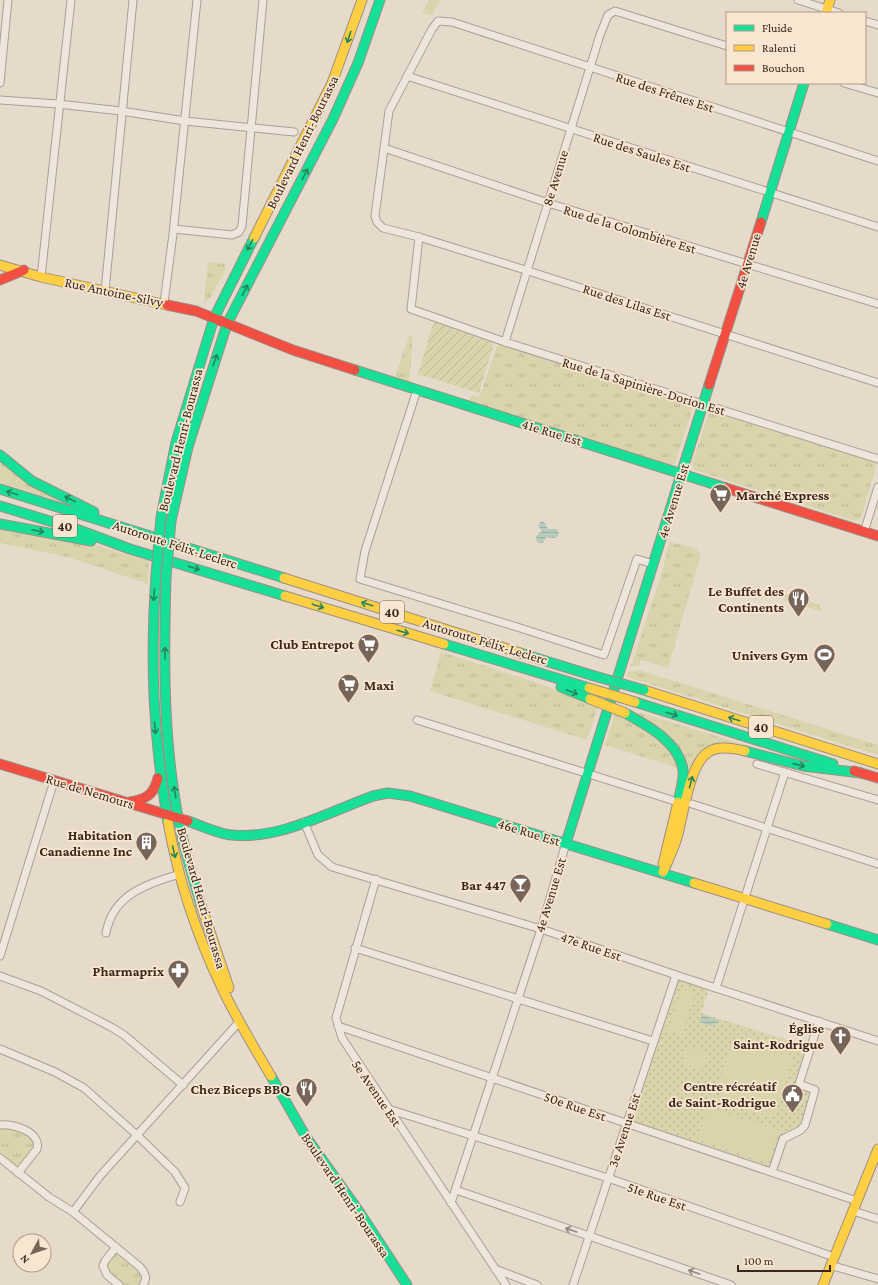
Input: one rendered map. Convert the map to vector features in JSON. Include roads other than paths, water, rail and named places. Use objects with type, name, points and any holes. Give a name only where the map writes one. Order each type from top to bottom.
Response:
[{"type":"main road","name":"Boulevard Henri-Bourassa","points":[[362,0],[332,83],[214,318],[176,442],[161,517],[152,616],[153,706],[166,814],[180,874],[192,913],[215,972],[240,1021],[305,1135],[359,1213],[406,1285]]},
{"type":"main road","name":"Boulevard Henri-Bourassa","points":[[240,1021],[197,892],[179,818],[170,766],[166,701],[166,578],[171,521],[188,446],[227,324],[334,119],[358,63],[380,0]]},
{"type":"main road","points":[[826,11],[830,0]]},
{"type":"main road","name":"4e Avenue","points":[[692,438],[804,84]]},
{"type":"main road","name":"Rue Antoine-Silvy","points":[[0,265],[24,270],[41,277],[196,311],[227,324]]},
{"type":"main road","points":[[0,280],[24,270]]},
{"type":"main road","name":"41e Rue Est","points":[[227,324],[293,350],[878,536]]},
{"type":"main road","name":"4e Avenue Est","points":[[566,843],[692,438]]},
{"type":"main road","points":[[0,455],[15,470],[31,480],[129,529]]},
{"type":"main road","name":"Autoroute Félix-Leclerc","points":[[0,489],[878,764]]},
{"type":"main road","name":"Autoroute Félix-Leclerc","points":[[0,506],[76,529],[130,549],[635,702],[878,778]]},
{"type":"main road","points":[[0,524],[130,549]]},
{"type":"main road","points":[[529,670],[564,688],[625,713],[650,727],[668,743],[679,758],[683,770],[678,802],[664,857],[663,872]]},
{"type":"main road","points":[[804,740],[835,744],[878,758]]},
{"type":"main road","points":[[663,872],[672,857],[693,775],[699,761],[710,750],[722,747],[803,766],[861,773]]},
{"type":"main road","name":"Rue de Nemours","points":[[0,764],[179,818]]},
{"type":"main road","points":[[128,803],[145,799],[152,795],[155,790],[160,771]]},
{"type":"main road","name":"46e Rue Est","points":[[179,818],[223,833],[242,836],[267,834],[373,796],[400,794],[430,801],[663,872],[878,940]]},
{"type":"main road","points":[[823,1285],[877,1154]]},
{"type":"street","points":[[0,82],[2,37],[8,0]]},
{"type":"street","points":[[41,277],[58,104],[71,0]]},
{"type":"street","points":[[105,291],[121,111],[133,0]]},
{"type":"street","points":[[164,303],[174,228],[197,0]]},
{"type":"street","points":[[174,228],[232,235],[239,232],[242,226],[263,0]]},
{"type":"street","points":[[798,0],[826,11]]},
{"type":"street","name":"8e Avenue","points":[[505,342],[600,35],[608,15],[615,11],[726,46]]},
{"type":"street","name":"Rue des Frênes Est","points":[[407,76],[438,21],[452,22],[788,133],[878,161]]},
{"type":"street","points":[[866,21],[878,25]]},
{"type":"street","points":[[384,148],[389,112],[407,76]]},
{"type":"street","name":"Rue des Saules Est","points":[[407,76],[878,227]]},
{"type":"street","points":[[847,84],[878,93]]},
{"type":"street","points":[[0,100],[58,104],[121,111],[185,121],[294,132]]},
{"type":"street","name":"Rue de la Colombière Est","points":[[384,148],[548,203],[878,304]]},
{"type":"street","name":"Rue des Lilas Est","points":[[384,148],[375,216],[376,222],[383,228],[419,237],[527,270],[878,383]]},
{"type":"street","name":"Rue de la Sapinière-Dorion Est","points":[[419,237],[411,310],[505,342],[878,459]]},
{"type":"street","points":[[417,390],[365,551],[360,579],[517,627],[604,656],[637,559],[653,564]]},
{"type":"street","points":[[864,532],[877,491]]},
{"type":"street","points":[[416,720],[678,802]]},
{"type":"street","points":[[757,764],[878,800]]},
{"type":"street","points":[[716,988],[785,772]]},
{"type":"street","points":[[0,956],[54,781]]},
{"type":"street","points":[[692,804],[878,864]]},
{"type":"street","name":"47e Rue Est","points":[[304,822],[315,849],[323,861],[332,867],[540,928],[676,975],[878,1041]]},
{"type":"street","name":"4e Avenue Est","points":[[451,1203],[518,999],[566,843]]},
{"type":"street","points":[[106,933],[108,919],[131,894],[145,885],[180,874]]},
{"type":"street","name":"5e Avenue Est","points":[[376,879],[336,1018],[338,1026],[345,1044],[506,1285]]},
{"type":"street","points":[[355,948],[653,1041]]},
{"type":"street","name":"3e Avenue Est","points":[[574,1285],[653,1041],[676,975]]},
{"type":"street","points":[[0,976],[41,991],[112,1027],[124,1035],[183,1085]]},
{"type":"street","points":[[73,1212],[100,1176],[138,1136],[240,1021]]},
{"type":"street","points":[[772,1172],[783,1140],[801,1130],[805,1126],[815,1090],[799,1084],[819,1021]]},
{"type":"street","name":"50e Rue Est","points":[[338,1026],[857,1201]]},
{"type":"street","points":[[0,1049],[55,1072],[84,1088],[138,1136],[175,1172],[184,1188],[180,1202]]},
{"type":"street","name":"51e Rue Est","points":[[388,1109],[473,1134],[608,1178],[878,1279]]},
{"type":"street","points":[[0,1125],[10,1125],[19,1128],[32,1134],[37,1139],[37,1149],[18,1172]]},
{"type":"street","points":[[0,1158],[49,1197],[73,1212],[116,1247],[144,1272],[146,1280],[143,1285]]},
{"type":"street","points":[[456,1190],[731,1285]]},
{"type":"street","points":[[853,1211],[878,1219]]},
{"type":"street","points":[[116,1247],[103,1266],[107,1275],[118,1285]]},
{"type":"street","points":[[494,1268],[537,1285]]},
{"type":"place","name":"Marché Express","points":[[720,514]]},
{"type":"place","name":"Le Buffet des Continents","points":[[799,618]]},
{"type":"place","name":"Club Entrepot","points":[[369,664]]},
{"type":"place","name":"Univers Gym","points":[[824,674]]},
{"type":"place","name":"Maxi","points":[[348,704]]},
{"type":"place","name":"Habitation Canadienne Inc","points":[[147,862]]},
{"type":"place","name":"Bar 447","points":[[521,904]]},
{"type":"place","name":"Pharmaprix","points":[[179,990]]},
{"type":"place","name":"Église Saint-Rodrigue","points":[[840,1056]]},
{"type":"place","name":"Chez Biceps BBQ","points":[[306,1108]]},
{"type":"place","name":"Centre récréatif de Saint-Rodrigue","points":[[792,1114]]}]
